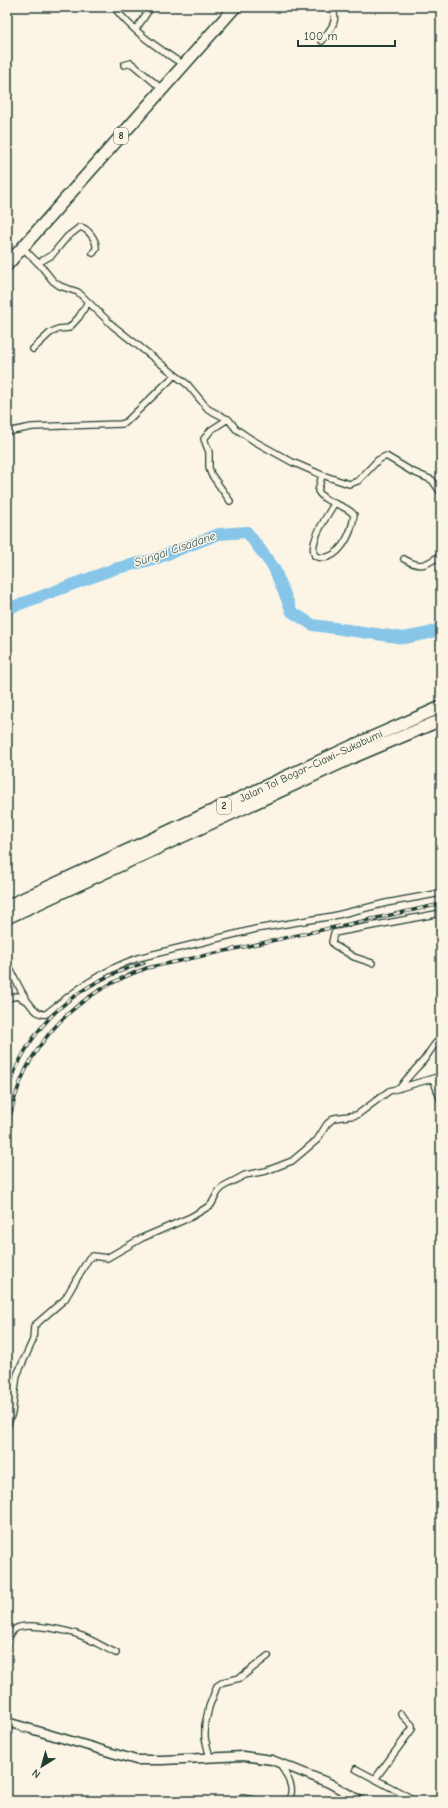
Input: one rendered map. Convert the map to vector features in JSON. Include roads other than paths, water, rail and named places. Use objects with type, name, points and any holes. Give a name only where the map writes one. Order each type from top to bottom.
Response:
[{"type":"highway","name":"8","points":[[7,265],[235,7]]},
{"type":"highway","name":"Jalan Tol Bogor–Ciawi–Sukabumi","points":[[7,906],[352,746],[441,708]]},
{"type":"highway","name":"Jalan Tol Bogor–Ciawi–Sukabumi","points":[[7,918],[356,756],[441,720]]},
{"type":"street","points":[[114,7],[123,18],[160,49],[184,65]]},
{"type":"street","points":[[136,29],[151,7]]},
{"type":"street","points":[[322,41],[334,24],[335,14],[331,7]]},
{"type":"street","points":[[124,65],[131,63],[163,90]]},
{"type":"street","points":[[38,263],[52,255],[67,237],[80,227],[86,229],[95,242],[96,250],[93,253]]},
{"type":"street","points":[[23,248],[56,284],[76,290],[112,325],[191,388],[208,409],[228,419],[236,429],[254,441],[292,462],[322,475],[347,483],[354,483],[378,460],[386,456],[411,471],[432,480],[441,493]]},
{"type":"street","points":[[32,349],[50,334],[58,330],[69,328],[79,317],[88,302]]},
{"type":"street","points":[[7,432],[32,427],[125,423],[175,375]]},
{"type":"street","points":[[228,419],[210,430],[204,439],[209,452],[209,468],[211,474],[230,501]]},
{"type":"street","points":[[322,475],[318,491],[324,499],[351,511],[354,515],[347,538],[338,550],[328,557],[320,558],[315,556],[312,552],[314,541],[334,504]]},
{"type":"street","points":[[404,559],[414,565],[421,566],[441,555]]},
{"type":"street","points":[[8,965],[27,1001],[36,1011],[46,1014],[74,991],[95,977],[138,958],[241,932],[313,918],[333,916],[386,903],[441,894]]},
{"type":"street","points":[[372,963],[354,957],[334,945],[332,942],[334,933],[441,913]]},
{"type":"street","points":[[7,998],[18,996],[27,1001]]},
{"type":"street","points":[[400,1088],[408,1076],[422,1062],[441,1038]]},
{"type":"street","points":[[7,1426],[17,1375],[33,1340],[34,1326],[65,1299],[89,1258],[93,1256],[107,1258],[142,1238],[196,1215],[211,1205],[224,1186],[245,1175],[262,1172],[292,1161],[317,1140],[332,1120],[356,1114],[386,1093],[441,1076]]},
{"type":"street","points":[[433,1079],[441,1101]]},
{"type":"street","points":[[7,1643],[11,1634],[17,1628],[27,1626],[42,1627],[75,1634],[116,1653]]},
{"type":"street","points":[[210,1758],[206,1745],[205,1725],[211,1701],[217,1686],[222,1682],[240,1678],[268,1656]]},
{"type":"street","points":[[376,1779],[412,1729],[412,1725],[401,1714]]},
{"type":"street","points":[[7,1722],[132,1759],[150,1761],[253,1757],[280,1763],[329,1783],[362,1801]]},
{"type":"street","points":[[280,1763],[291,1787],[292,1793],[287,1801]]},
{"type":"street","points":[[356,1769],[376,1779],[412,1801]]},
{"type":"street","points":[[231,1801],[242,1798],[260,1801]]},
{"type":"waterway","name":"Sungai Cisadane","points":[[7,609],[114,569],[155,559],[219,534],[247,532],[274,568],[292,612],[313,625],[404,638],[429,633],[441,628]]},
{"type":"railway","points":[[7,1144],[11,1113],[20,1084],[32,1057],[49,1034],[69,1013],[92,995],[118,980],[147,968],[441,904]]},
{"type":"railway","points":[[7,1091],[17,1067],[29,1045],[43,1026],[59,1009],[77,994],[97,982],[120,971],[144,963]]},
{"type":"railway","points":[[7,1149],[7,1370]]}]
